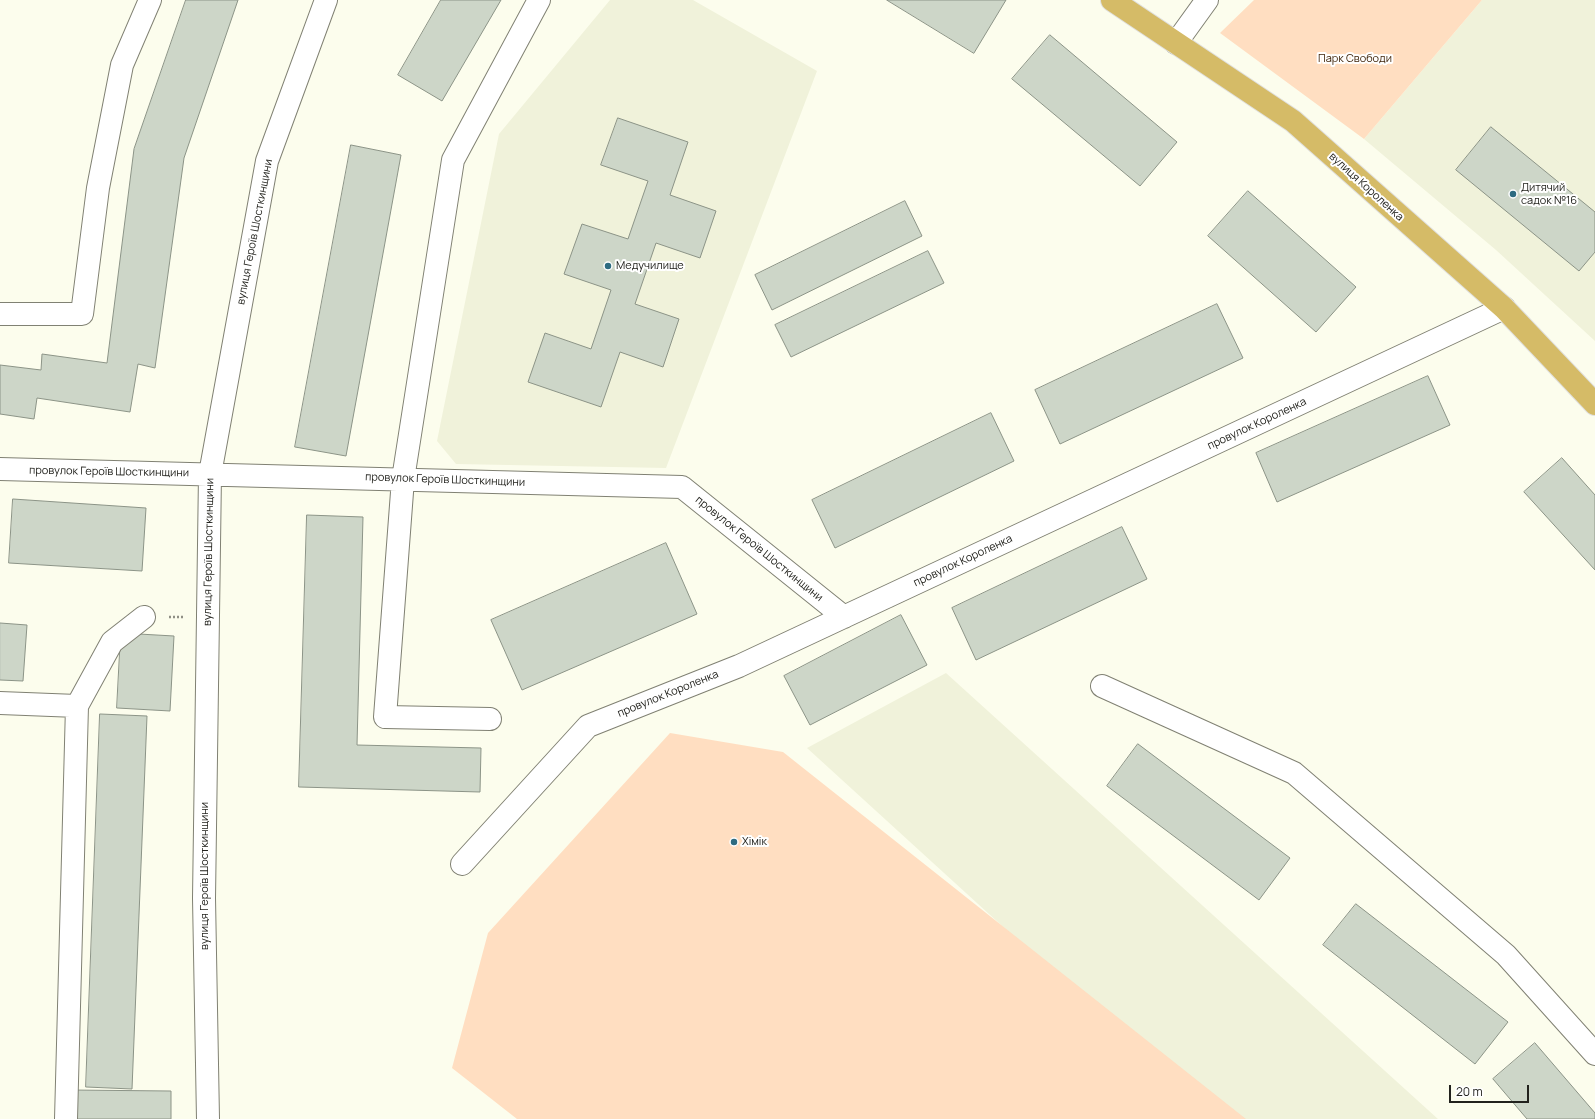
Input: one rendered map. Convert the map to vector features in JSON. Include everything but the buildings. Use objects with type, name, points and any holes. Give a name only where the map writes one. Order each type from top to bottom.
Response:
[{"type":"main road","name":"вулиця Короленка","points":[[1112,0],[1293,122],[1504,308],[1595,404]]},
{"type":"street","points":[[0,314],[82,314],[98,188],[122,65],[150,0]]},
{"type":"street","name":"вулиця Героїв Шосткинщини","points":[[208,1119],[204,898],[210,474],[267,161],[326,0]]},
{"type":"street","points":[[490,719],[385,717],[403,479],[452,160],[539,0]]},
{"type":"street","points":[[1176,43],[1207,0]]},
{"type":"street","name":"провулок Короленка","points":[[462,864],[588,726],[738,666],[1504,308]]},
{"type":"street","name":"провулок Героїв Шосткинщини","points":[[0,469],[682,487],[844,617]]},
{"type":"street","points":[[66,1119],[77,706],[112,642],[144,617]]},
{"type":"street","points":[[1102,686],[1294,773],[1506,955],[1595,1054]]},
{"type":"street","points":[[0,703],[77,706]]},
{"type":"path","points":[[144,617],[208,617]]},
{"type":"shaded area","points":[[610,0],[693,0],[817,71],[666,468],[456,464],[437,441],[499,134]]},
{"type":"shaded area","name":"Дитячий садок №16","points":[[1482,0],[1595,0],[1595,341],[1496,250],[1364,139]]},
{"type":"shaded area","points":[[946,673],[1438,1119],[1187,1119],[1171,1080],[807,748]]},
{"type":"green space","name":"Парк Свободи","points":[[1254,0],[1482,0],[1364,139],[1220,33]]},
{"type":"green space","name":"Хімік","points":[[670,733],[783,752],[1246,1119],[517,1119],[452,1068],[488,933]]},
{"type":"place","name":"Дитячий садок №16","points":[[1513,194]]},
{"type":"place","name":"Медучилище","points":[[608,266]]},
{"type":"place","name":"Хімік","points":[[734,842]]}]
